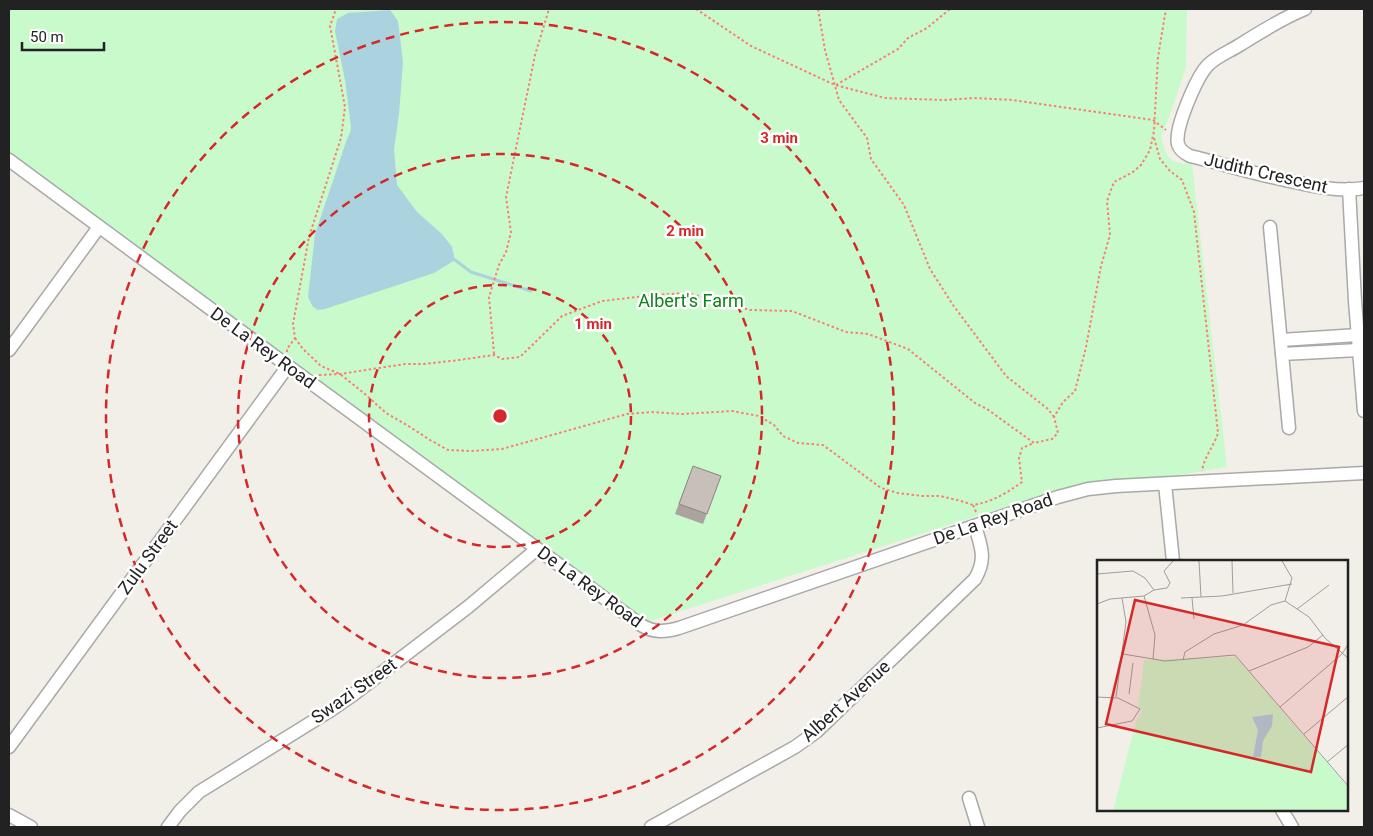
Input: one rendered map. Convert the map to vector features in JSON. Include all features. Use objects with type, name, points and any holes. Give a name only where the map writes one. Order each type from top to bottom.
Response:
[{"type":"street","points":[[1177,140],[1186,107],[1208,65],[1253,37],[1305,9]]},
{"type":"street","name":"Judith Crescent","points":[[1177,140],[1179,148],[1190,156],[1274,179],[1324,188],[1349,190],[1364,188]]},
{"type":"street","name":"De La Rey Road","points":[[9,160],[537,549],[641,625],[653,631],[661,632],[679,628],[1058,497],[1088,489],[1364,473]]},
{"type":"street","points":[[1349,190],[1364,403]]},
{"type":"street","points":[[9,350],[99,227]]},
{"type":"street","points":[[1270,227],[1289,428]]},
{"type":"street","points":[[1281,340],[1358,335]]},
{"type":"street","points":[[1305,338],[1306,353]]},
{"type":"street","points":[[1282,354],[1359,350]]},
{"type":"street","name":"Zulu Street","points":[[9,747],[288,366]]},
{"type":"street","points":[[1165,484],[1173,560]]},
{"type":"street","name":"Albert Avenue","points":[[651,827],[795,747],[816,732],[976,579],[981,568],[982,556],[975,526]]},
{"type":"street","name":"Swazi Street","points":[[168,827],[198,792],[354,694],[468,607],[537,549]]},
{"type":"street","points":[[969,798],[978,827]]},
{"type":"street","points":[[1283,811],[1292,827]]},
{"type":"street","points":[[9,815],[31,827]]},
{"type":"path","points":[[336,9],[330,26],[345,107],[341,138],[309,236],[293,324],[296,338],[303,349],[321,366],[340,374],[386,413],[448,450],[502,449],[627,414],[652,412],[682,414],[732,411],[760,416],[774,425],[783,436],[798,443],[823,445],[881,488],[898,493],[940,496],[961,500],[973,505],[986,503],[1008,492],[1022,482],[1019,458],[1022,448],[1052,439],[1058,433],[1054,417],[1048,409],[1006,376],[953,305],[930,269],[904,204],[872,159],[867,138],[839,100],[825,50],[818,9]]},
{"type":"path","points":[[494,355],[489,297],[498,265],[506,252],[511,232],[506,197],[535,55],[549,9]]},
{"type":"path","points":[[696,9],[751,46],[835,85],[885,98],[1012,100],[1153,120],[1177,140]]},
{"type":"path","points":[[835,85],[898,49],[908,38],[927,28],[950,9]]},
{"type":"path","points":[[1054,417],[1063,402],[1076,391],[1101,266],[1110,235],[1107,201],[1114,182],[1133,172],[1141,165],[1150,150],[1153,136],[1158,57],[1166,9]]},
{"type":"path","points":[[1153,136],[1160,159],[1170,171],[1182,180],[1194,212],[1218,434],[1202,468],[1202,482]]},
{"type":"path","points":[[320,375],[494,355],[502,359],[520,356],[562,316],[602,301],[687,293],[750,310],[792,311],[846,332],[868,334],[908,349],[975,403],[987,409],[1034,443]]},
{"type":"path","points":[[288,366],[287,349],[296,338]]},
{"type":"path","points":[[973,505],[977,516],[975,526]]},
{"type":"green space","name":"Albert's Farm","points":[[9,9],[1187,9],[1186,68],[1161,136],[1169,158],[1173,161],[1192,164],[1227,467],[1154,479],[1077,484],[644,623],[9,155]]},
{"type":"water","points":[[390,10],[398,21],[403,62],[394,149],[397,185],[417,212],[442,234],[452,247],[455,260],[434,273],[318,310],[313,307],[308,297],[315,234],[351,127],[345,80],[335,31],[337,19],[348,13]]},
{"type":"building","points":[[693,466],[721,476],[707,514],[679,504]]},
{"type":"waterway","points":[[455,260],[471,272],[531,291]]}]
